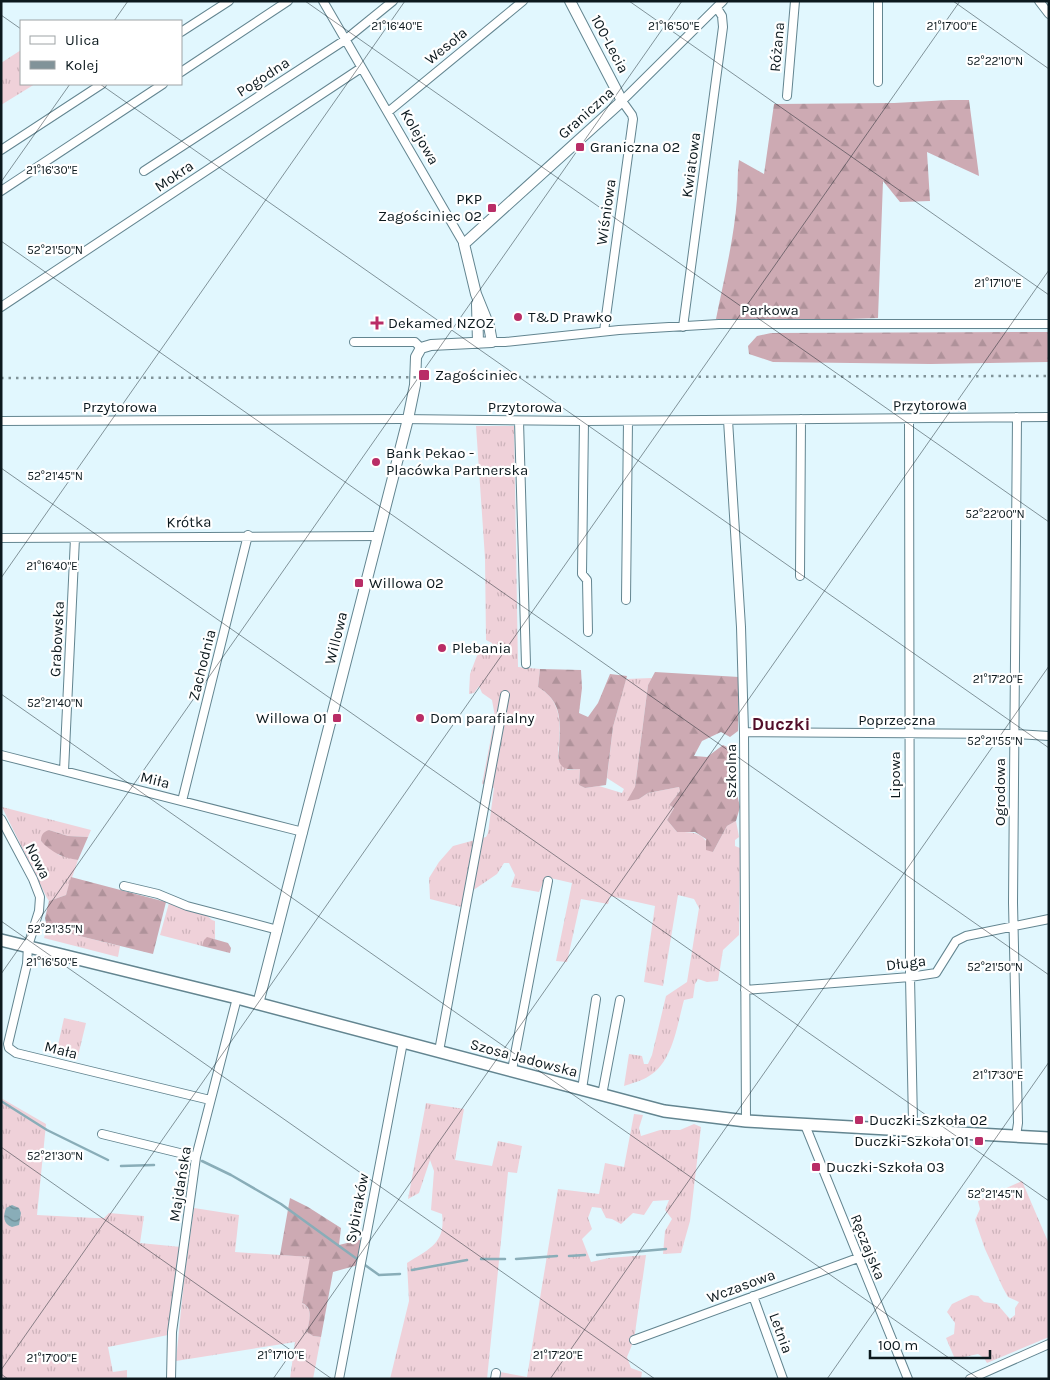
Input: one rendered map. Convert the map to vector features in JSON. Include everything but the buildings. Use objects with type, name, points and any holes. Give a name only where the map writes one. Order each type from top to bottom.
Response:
[{"type":"main road","name":"Szosa Jadowska","points":[[1,940],[237,998],[664,1111],[746,1121],[1049,1138]]},
{"type":"street","points":[[182,31],[229,1]]},
{"type":"street","points":[[182,71],[288,1]]},
{"type":"street","name":"Kolejowa","points":[[323,1],[464,244],[476,294],[489,326],[492,342]]},
{"type":"street","name":"Pogodna","points":[[144,171],[345,40],[393,1]]},
{"type":"street","name":"Wesoła","points":[[388,112],[522,1]]},
{"type":"street","name":"100-Lecia","points":[[570,1],[622,101]]},
{"type":"street","name":"Graniczna","points":[[464,244],[622,101],[724,1]]},
{"type":"street","name":"Różana","points":[[787,96],[795,1]]},
{"type":"street","points":[[878,1],[878,82]]},
{"type":"street","points":[[1041,2],[1049,14]]},
{"type":"street","name":"Kwiatowa","points":[[683,327],[723,27],[722,16],[717,8]]},
{"type":"street","name":"Mokra","points":[[1,307],[362,68]]},
{"type":"street","points":[[1,150],[100,85]]},
{"type":"street","points":[[1,191],[161,85]]},
{"type":"street","name":"Wiśniowa","points":[[604,331],[633,119],[622,101]]},
{"type":"street","name":"Kolejowa","points":[[476,294],[478,343]]},
{"type":"street","name":"Parkowa","points":[[492,342],[508,342],[604,331],[719,324],[1049,324]]},
{"type":"street","points":[[354,342],[414,342],[421,348],[431,345],[492,342]]},
{"type":"street","name":"Willowa","points":[[258,1004],[408,419],[415,385],[416,357],[421,348]]},
{"type":"street","name":"Ogrodowa","points":[[1016,1136],[1018,1123],[1014,926],[1014,734],[1017,417]]},
{"type":"street","name":"Przytorowa","points":[[1,421],[408,419],[519,421],[909,420],[1049,417]]},
{"type":"street","points":[[800,576],[801,419]]},
{"type":"street","name":"Szkolna","points":[[728,420],[741,627],[744,732],[746,1121]]},
{"type":"street","name":"Lipowa","points":[[909,420],[910,977],[913,1122],[911,1130]]},
{"type":"street","points":[[519,421],[526,664]]},
{"type":"street","points":[[584,421],[582,574],[587,580],[588,632]]},
{"type":"street","points":[[626,600],[628,421]]},
{"type":"street","name":"Krótka","points":[[1,538],[248,535],[377,536]]},
{"type":"street","name":"Zachodnia","points":[[182,801],[248,535]]},
{"type":"street","name":"Grabowska","points":[[64,771],[75,538]]},
{"type":"street","points":[[439,1051],[505,695]]},
{"type":"street","name":"Poprzeczna","points":[[744,732],[1014,734],[1049,736]]},
{"type":"street","name":"Miła","points":[[1,755],[302,832]]},
{"type":"street","name":"Nowa","points":[[1,819],[33,879],[40,897],[39,911],[28,946]]},
{"type":"street","points":[[512,1070],[548,881]]},
{"type":"street","points":[[124,886],[158,894],[187,906],[278,930]]},
{"type":"street","name":"Długa","points":[[745,990],[910,977],[936,973],[956,941],[966,936],[1049,919]]},
{"type":"street","name":"Mała","points":[[28,946],[27,964],[8,1044],[11,1050],[16,1053],[210,1100]]},
{"type":"street","name":"Majdańska","points":[[171,1379],[172,1332],[196,1157],[237,998]]},
{"type":"street","points":[[582,1089],[596,999]]},
{"type":"street","points":[[602,1095],[620,1000]]},
{"type":"street","name":"Sybiraków","points":[[339,1379],[403,1042]]},
{"type":"street","name":"Ręczajska","points":[[805,1125],[908,1379]]},
{"type":"street","points":[[102,1134],[196,1157]]},
{"type":"street","name":"Wczasowa","points":[[634,1340],[858,1258]]},
{"type":"street","name":"Letnia","points":[[753,1296],[783,1379]]},
{"type":"street","points":[[970,1379],[1049,1344]]},
{"type":"green space","points":[[20,51],[20,85],[33,85],[1,105],[1,63]]},
{"type":"green space","points":[[969,100],[979,176],[927,152],[930,201],[900,202],[883,181],[878,318],[765,322],[716,319],[734,229],[739,160],[764,174],[774,104],[894,103]]},
{"type":"green space","points":[[1049,332],[1049,362],[931,364],[773,362],[749,354],[748,346],[757,336],[771,333]]},
{"type":"green space","points":[[476,426],[514,426],[518,667],[540,669],[538,687],[553,701],[559,718],[558,758],[568,770],[580,769],[579,785],[585,788],[599,786],[622,793],[624,789],[607,778],[613,727],[626,679],[652,678],[648,685],[635,787],[639,799],[648,793],[679,787],[680,791],[669,805],[674,808],[667,820],[677,832],[690,832],[703,837],[713,852],[727,826],[736,821],[739,837],[735,840],[735,846],[740,848],[739,935],[723,950],[718,981],[707,982],[698,979],[695,984],[693,998],[684,1000],[673,1042],[664,1062],[646,1078],[624,1086],[629,1054],[642,1056],[644,1064],[648,1064],[652,1055],[666,996],[687,982],[699,908],[694,899],[678,895],[663,986],[644,982],[655,906],[610,896],[608,904],[581,899],[567,962],[556,961],[572,883],[546,877],[539,892],[511,887],[515,875],[509,863],[504,863],[497,874],[472,891],[469,909],[430,899],[429,878],[439,862],[453,846],[486,837],[494,788],[482,784],[495,717],[492,700],[482,693],[479,686],[474,693],[469,694],[470,674],[478,653],[497,654],[492,643],[486,640],[485,558]]},
{"type":"green space","points":[[540,669],[581,670],[582,688],[579,713],[588,717],[598,703],[610,674],[627,676],[613,727],[606,785],[585,788],[579,785],[580,769],[567,769],[560,763],[558,756],[559,714],[552,700],[538,687]]},
{"type":"green space","points":[[655,672],[739,677],[738,731],[730,737],[721,732],[702,741],[694,756],[707,757],[723,745],[735,751],[735,785],[740,807],[736,821],[727,826],[713,852],[706,850],[706,839],[695,832],[677,832],[667,820],[674,808],[669,805],[680,791],[679,787],[648,793],[639,799],[627,801],[635,787],[648,685]]},
{"type":"green space","points":[[2,807],[91,830],[88,837],[68,836],[49,830],[41,841],[59,855],[78,860],[66,895],[49,901]]},
{"type":"green space","points":[[49,830],[68,836],[88,837],[78,860],[58,854],[41,841],[43,834]]},
{"type":"green space","points":[[71,877],[166,902],[153,954],[47,928],[45,918],[49,901],[66,895]]},
{"type":"green space","points":[[169,903],[203,912],[215,921],[215,939],[207,938],[202,946],[160,935]]},
{"type":"green space","points":[[47,928],[120,946],[118,957],[44,938]]},
{"type":"green space","points":[[207,937],[228,943],[231,948],[230,953],[202,946]]},
{"type":"green space","points":[[64,1018],[86,1023],[77,1060],[56,1054]]},
{"type":"green space","points":[[1,1098],[46,1124],[37,1215],[104,1218],[109,1213],[144,1216],[140,1243],[181,1247],[168,1335],[108,1347],[113,1372],[127,1370],[127,1379],[1,1379]]},
{"type":"green space","points":[[426,1103],[464,1109],[455,1160],[492,1166],[498,1141],[522,1146],[517,1173],[508,1172],[487,1379],[390,1379],[409,1301],[407,1263],[434,1244],[438,1239],[443,1224],[442,1214],[431,1210],[434,1171],[430,1160],[419,1193],[408,1199]]},
{"type":"green space","points":[[634,1114],[643,1115],[639,1128],[641,1136],[660,1130],[680,1130],[694,1124],[701,1127],[690,1221],[681,1253],[663,1254],[665,1231],[672,1219],[665,1210],[669,1200],[653,1201],[644,1215],[633,1213],[621,1224],[606,1218],[601,1208],[592,1207],[588,1218],[592,1229],[582,1239],[591,1262],[609,1258],[646,1255],[634,1340],[627,1357],[631,1368],[642,1372],[641,1379],[499,1379],[500,1372],[527,1377],[558,1189],[599,1194],[605,1163],[624,1167]]},
{"type":"green space","points":[[1022,1181],[1049,1244],[1049,1337],[987,1363],[978,1354],[955,1359],[946,1338],[954,1334],[955,1323],[947,1312],[952,1304],[971,1295],[978,1296],[984,1302],[997,1304],[1010,1319],[1015,1315],[1015,1308],[1019,1302],[1008,1297],[1003,1288],[985,1249],[975,1220],[980,1209],[978,1201]]},
{"type":"green space","points":[[290,1198],[341,1228],[339,1245],[363,1239],[358,1265],[333,1272],[321,1337],[313,1336],[307,1332],[309,1311],[306,1305],[302,1303],[310,1257],[280,1255]]},
{"type":"green space","points":[[194,1208],[239,1215],[235,1252],[311,1257],[302,1303],[309,1312],[307,1332],[313,1336],[321,1337],[313,1379],[290,1379],[295,1342],[176,1361],[184,1279]]},
{"type":"water","points":[[12,1205],[19,1208],[21,1213],[19,1225],[12,1227],[5,1222],[4,1217],[6,1208]]},
{"type":"waterway","points":[[1,1101],[47,1130],[108,1160]]},
{"type":"waterway","points":[[202,1161],[231,1175],[281,1204],[357,1259]]},
{"type":"waterway","points":[[121,1166],[154,1165]]},
{"type":"waterway","points":[[597,1255],[666,1249]]},
{"type":"waterway","points":[[569,1256],[585,1255]]},
{"type":"waterway","points":[[516,1259],[557,1256]]},
{"type":"waterway","points":[[481,1259],[505,1259]]},
{"type":"waterway","points":[[412,1270],[467,1260]]},
{"type":"waterway","points":[[365,1265],[379,1275],[400,1274]]},
{"type":"railway","points":[[1,378],[1049,376]]},
{"type":"place","name":"Graniczna 02","points":[[580,147]]},
{"type":"place","name":"PKP Zagościniec 02","points":[[492,208]]},
{"type":"place","name":"T&D Prawko","points":[[518,317]]},
{"type":"place","name":"Dekamed NZOZ","points":[[377,323]]},
{"type":"place","name":"Zagościniec","points":[[424,375]]},
{"type":"place","name":"Bank Pekao - Placówka Partnerska","points":[[376,462]]},
{"type":"place","name":"Willowa 02","points":[[359,583]]},
{"type":"place","name":"Plebania","points":[[442,648]]},
{"type":"place","name":"Willowa 01","points":[[337,718]]},
{"type":"place","name":"Dom parafialny","points":[[420,718]]},
{"type":"place","name":"Duczki-Szkoła 02","points":[[859,1120]]},
{"type":"place","name":"Duczki-Szkoła 01","points":[[979,1141]]},
{"type":"place","name":"Duczki-Szkoła 03","points":[[816,1167]]},
{"type":"district","name":"Duczki","points":[[781,724]]}]
